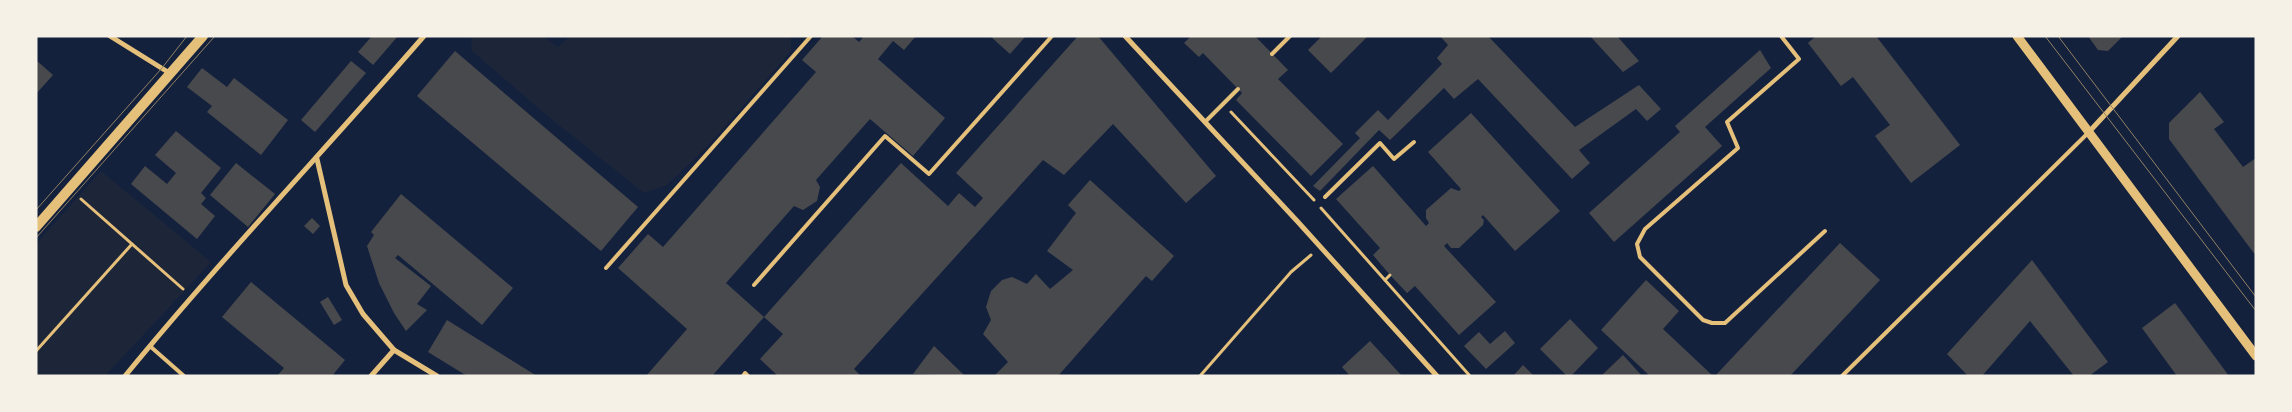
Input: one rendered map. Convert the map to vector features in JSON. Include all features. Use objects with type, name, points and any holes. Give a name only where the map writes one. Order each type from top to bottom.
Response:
[{"type":"main road","points":[[36,227],[171,74],[202,36]]},
{"type":"street","points":[[110,36],[171,74]]},
{"type":"street","points":[[126,376],[191,296],[317,158],[424,36]]},
{"type":"street","points":[[1125,36],[1206,121],[1437,376]]},
{"type":"street","points":[[2017,36],[2088,134],[2256,356]]},
{"type":"street","points":[[2088,134],[2178,36]]},
{"type":"street","points":[[317,158],[346,285],[362,314],[394,350],[437,376]]},
{"type":"street","points":[[371,376],[394,350]]},
{"type":"lane","points":[[606,268],[811,36]]},
{"type":"lane","points":[[754,285],[884,136],[930,174],[1052,36]]},
{"type":"lane","points":[[1272,54],[1290,36]]},
{"type":"lane","points":[[1781,36],[1799,59],[1727,122],[1738,148],[1645,229],[1637,244],[1640,258],[1704,320],[1712,323],[1726,323],[1825,231]]},
{"type":"lane","points":[[1206,121],[1238,89]]},
{"type":"lane","points":[[1842,376],[2088,134]]},
{"type":"lane","points":[[1325,197],[1380,143],[1394,159],[1414,142]]},
{"type":"lane","points":[[151,347],[184,376]]},
{"type":"lane","points":[[743,376],[745,373],[748,376]]},
{"type":"path","points":[[1223,104],[1318,204],[1470,376]]},
{"type":"path","points":[[70,190],[191,296]]},
{"type":"path","points":[[36,350],[132,244]]},
{"type":"path","points":[[1200,376],[1291,272],[1320,248]]},
{"type":"path","points":[[1385,280],[1390,275]]},
{"type":"shaded area","points":[[474,36],[542,36],[558,47],[570,36],[791,36],[791,51],[707,147],[667,185],[644,193],[544,113],[472,51],[471,39]]},
{"type":"shaded area","points":[[101,171],[211,262],[105,376],[36,376],[36,244]]},
{"type":"building","points":[[372,36],[398,36],[373,65],[358,52]]},
{"type":"building","points":[[823,36],[852,36],[859,42],[864,36],[916,36],[904,50],[893,41],[878,59],[945,118],[913,156],[870,119],[816,180],[820,187],[817,201],[803,210],[794,206],[726,283],[764,317],[712,376],[646,376],[687,329],[618,268],[648,234],[663,247],[816,72],[802,60]]},
{"type":"building","points":[[990,36],[1026,36],[1010,54]]},
{"type":"building","points":[[1078,36],[1098,36],[1216,176],[1186,203],[1113,124],[1064,175],[1043,160],[854,369],[861,376],[778,376],[760,359],[783,334],[764,317],[901,163],[948,206],[959,193],[975,207],[983,198],[956,173]]},
{"type":"building","points":[[1191,36],[1255,36],[1288,70],[1278,79],[1343,144],[1311,176],[1236,100],[1242,93],[1203,53],[1199,57],[1184,43]]},
{"type":"building","points":[[1322,36],[1368,36],[1331,73],[1308,50]]},
{"type":"building","points":[[1440,36],[1488,36],[1575,127],[1639,85],[1661,109],[1647,121],[1636,109],[1579,150],[1590,163],[1572,179],[1478,79],[1454,99],[1444,88],[1390,140],[1379,130],[1320,191],[1313,186],[1360,138],[1355,133],[1378,110],[1388,120],[1442,64],[1437,58],[1448,45]]},
{"type":"building","points":[[1590,36],[1617,36],[1639,61],[1623,72]]},
{"type":"building","points":[[1816,36],[1876,36],[1960,145],[1911,183],[1875,136],[1890,125],[1853,77],[1841,86],[1808,43]]},
{"type":"building","points":[[2088,36],[2123,36],[2108,51],[2098,50]]},
{"type":"building","points":[[1760,50],[1771,68],[1705,127],[1722,146],[1614,242],[1589,213],[1680,132],[1675,126]]},
{"type":"building","points":[[455,51],[638,207],[601,251],[417,96]]},
{"type":"building","points":[[36,60],[53,75],[36,94]]},
{"type":"building","points":[[351,61],[366,73],[315,132],[301,120]]},
{"type":"building","points":[[202,68],[227,87],[234,78],[288,120],[261,155],[207,112],[212,106],[187,87]]},
{"type":"building","points":[[2200,92],[2224,122],[2214,129],[2243,167],[2256,158],[2256,256],[2169,139],[2169,123]]},
{"type":"building","points":[[1471,113],[1560,211],[1515,251],[1483,215],[1481,217],[1484,220],[1483,225],[1459,248],[1451,248],[1447,243],[1444,246],[1496,302],[1459,335],[1415,286],[1407,293],[1390,275],[1373,255],[1380,248],[1336,199],[1373,166],[1426,226],[1429,223],[1426,218],[1426,210],[1451,188],[1459,191],[1461,189],[1428,152]]},
{"type":"building","points":[[176,131],[221,168],[201,193],[206,198],[201,204],[215,216],[197,239],[131,184],[145,166],[167,184],[176,173],[155,155]]},
{"type":"building","points":[[236,163],[275,194],[248,227],[210,195]]},
{"type":"building","points":[[1090,180],[1174,256],[1152,281],[1146,276],[1058,376],[994,376],[1008,362],[983,334],[991,320],[986,307],[991,291],[1002,280],[1012,277],[1027,284],[1036,274],[1050,289],[1073,270],[1047,251],[1076,213],[1068,205]]},
{"type":"building","points":[[401,194],[513,288],[482,325],[398,255],[395,258],[431,286],[417,304],[427,310],[406,331],[394,313],[379,283],[367,246],[374,235],[371,232]]},
{"type":"building","points":[[312,218],[320,226],[313,234],[304,226]]},
{"type":"building","points":[[1840,243],[1880,280],[1790,376],[1715,376]]},
{"type":"building","points":[[2032,260],[2108,362],[2089,376],[2074,376],[2030,321],[1982,376],[1968,376],[1947,354]]},
{"type":"building","points":[[1646,280],[1679,311],[1663,329],[1713,376],[1650,376],[1601,330]]},
{"type":"building","points":[[251,282],[345,360],[332,376],[277,376],[284,368],[222,317]]},
{"type":"building","points":[[328,297],[342,320],[334,325],[320,302]]},
{"type":"building","points":[[2175,303],[2229,376],[2177,376],[2142,328]]},
{"type":"building","points":[[1570,319],[1598,348],[1571,376],[1567,376],[1540,349]]},
{"type":"building","points":[[447,320],[537,376],[467,376],[428,352]]},
{"type":"building","points":[[1505,331],[1515,343],[1486,369],[1464,346],[1479,332],[1490,344]]},
{"type":"building","points":[[1370,341],[1402,376],[1350,376],[1342,367]]},
{"type":"building","points":[[934,346],[965,376],[913,374]]},
{"type":"building","points":[[1623,355],[1642,376],[1601,376]]},
{"type":"building","points":[[1523,365],[1534,376],[1513,376]]},
{"type":"tram line","points":[[36,210],[162,68],[187,36]]},
{"type":"tram line","points":[[36,238],[215,36]]},
{"type":"tram line","points":[[2045,36],[2256,311]]},
{"type":"tram line","points":[[2058,36],[2256,297]]}]
